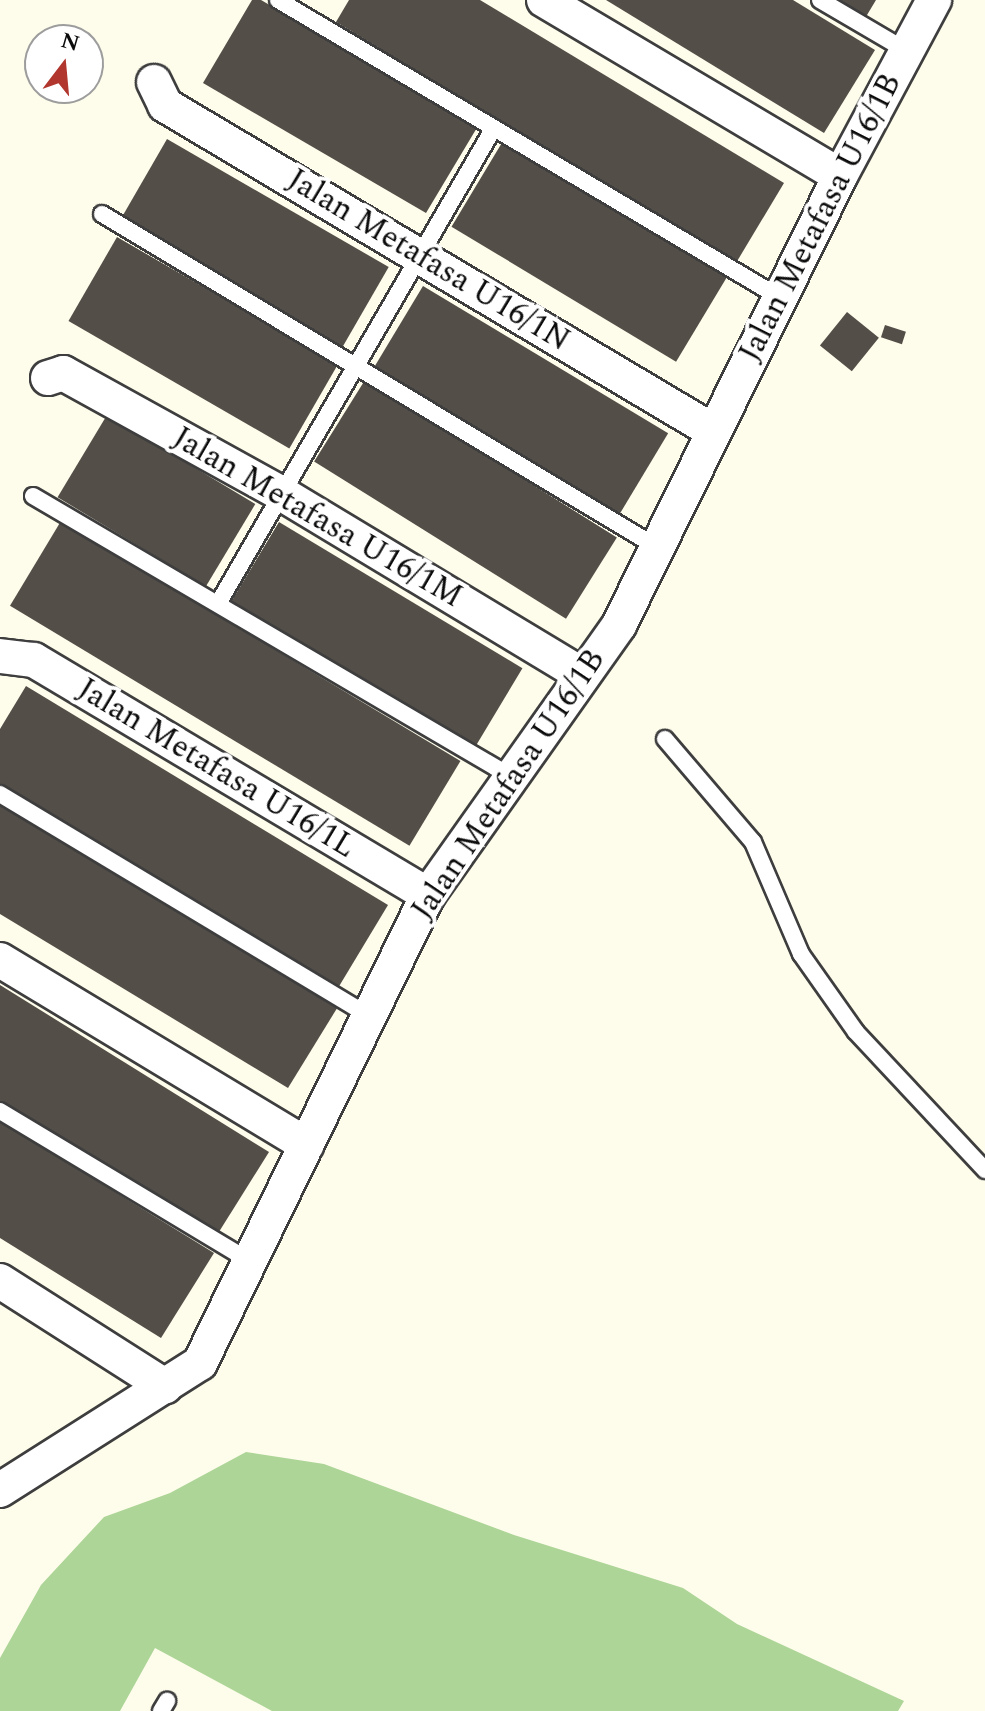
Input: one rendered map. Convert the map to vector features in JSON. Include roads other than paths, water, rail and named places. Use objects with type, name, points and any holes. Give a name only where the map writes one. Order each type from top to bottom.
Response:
[{"type":"street","points":[[544,0],[840,176]]},
{"type":"street","name":"Jalan Metafasa U16/1B","points":[[0,1490],[200,1363],[428,895],[619,625],[779,297],[934,0]]},
{"type":"street","name":"Jalan Metafasa U16/1N","points":[[154,82],[165,105],[713,431]]},
{"type":"street","name":"Jalan Metafasa U16/1M","points":[[48,378],[63,373],[284,495],[582,675]]},
{"type":"street","name":"Jalan Metafasa U16/1L","points":[[0,656],[34,660],[428,895]]},
{"type":"street","points":[[0,960],[307,1145]]},
{"type":"street","points":[[0,1281],[165,1386]]},
{"type":"lane","points":[[278,0],[492,131],[779,297]]},
{"type":"lane","points":[[820,0],[907,51]]},
{"type":"lane","points":[[219,602],[284,495],[355,366],[423,257],[492,131]]},
{"type":"lane","points":[[102,214],[655,546]]},
{"type":"lane","points":[[33,496],[219,602],[510,776]]},
{"type":"lane","points":[[665,739],[753,842],[801,954],[856,1032],[985,1170]]},
{"type":"lane","points":[[0,794],[369,1016]]},
{"type":"lane","points":[[0,1111],[251,1262]]}]
